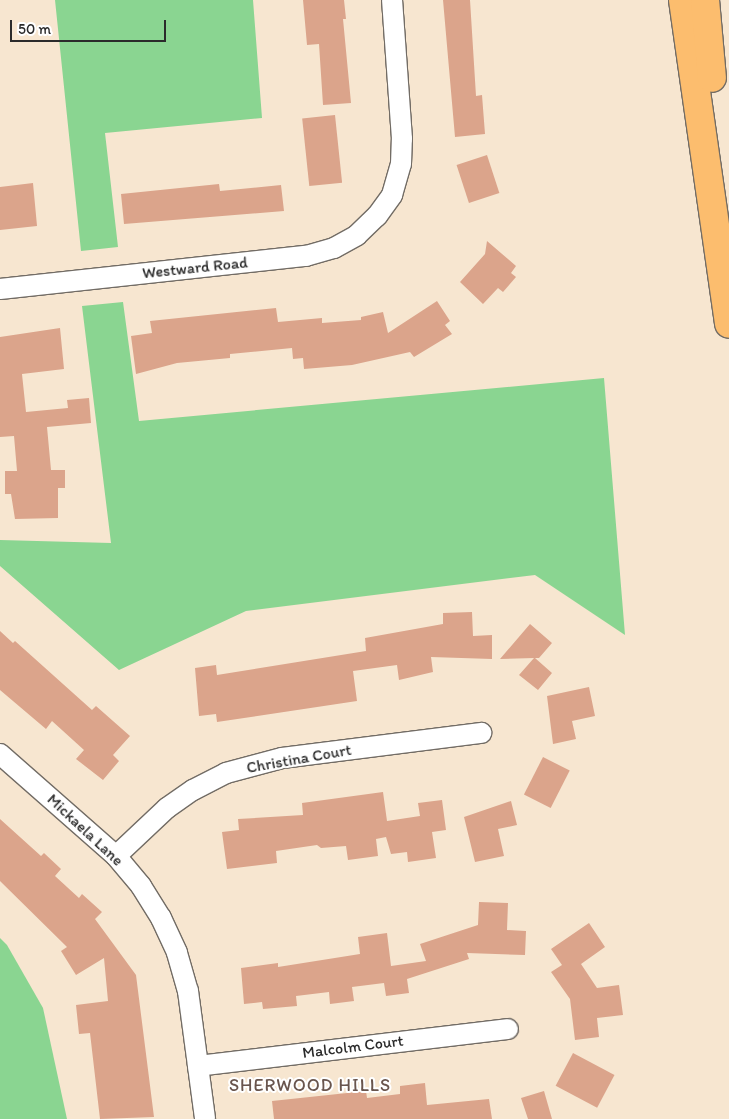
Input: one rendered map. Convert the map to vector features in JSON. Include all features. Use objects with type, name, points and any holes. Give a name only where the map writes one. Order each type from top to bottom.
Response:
[{"type":"highway","points":[[683,0],[729,324]]},
{"type":"highway","points":[[705,0],[729,274]]},
{"type":"street","name":"Westward Road","points":[[0,288],[306,256],[346,242],[377,216],[392,195],[401,156],[392,0]]},
{"type":"street","name":"Christina Court","points":[[116,856],[167,808],[192,790],[226,773],[282,758],[481,733]]},
{"type":"street","name":"Mickaela Lane","points":[[0,754],[116,856],[146,894],[177,953],[188,991],[205,1119]]},
{"type":"street","name":"Malcolm Court","points":[[198,1066],[508,1029]]},
{"type":"green space","points":[[55,0],[253,0],[262,118],[105,133],[118,247],[81,251]]},
{"type":"green space","points":[[123,302],[139,421],[604,378],[625,635],[535,575],[246,611],[119,670],[0,566],[0,540],[111,543],[82,306]]},
{"type":"green space","points":[[0,938],[7,945],[43,1008],[67,1119],[0,1119]]},
{"type":"building","points":[[303,0],[344,0],[346,19],[343,19],[351,103],[323,105],[319,44],[307,45]]},
{"type":"building","points":[[443,0],[470,0],[476,96],[482,95],[485,134],[455,137]]},
{"type":"building","points":[[335,115],[342,183],[309,186],[302,118]]},
{"type":"building","points":[[487,155],[499,193],[469,203],[457,165]]},
{"type":"building","points":[[33,183],[37,226],[0,230],[0,187]]},
{"type":"building","points":[[219,184],[220,191],[281,185],[284,211],[124,224],[121,194]]},
{"type":"building","points":[[487,241],[516,266],[511,273],[516,277],[503,292],[498,288],[483,304],[460,282],[485,254]]},
{"type":"building","points":[[437,301],[450,321],[445,325],[452,334],[414,357],[410,352],[352,365],[304,369],[303,358],[293,359],[292,348],[230,354],[230,358],[177,363],[136,374],[131,336],[152,333],[150,321],[276,308],[278,322],[322,318],[322,323],[361,320],[361,317],[383,312],[388,333]]},
{"type":"building","points":[[60,328],[64,369],[22,374],[26,412],[68,408],[67,400],[89,398],[91,423],[47,427],[51,470],[65,470],[65,488],[58,488],[58,518],[15,519],[11,494],[5,494],[5,471],[17,471],[14,436],[0,437],[0,337]]},
{"type":"building","points":[[472,612],[473,636],[492,635],[492,659],[431,657],[433,672],[399,680],[397,665],[353,671],[357,701],[217,722],[216,714],[199,716],[195,668],[216,665],[217,675],[366,651],[365,638],[443,624],[443,613]]},
{"type":"building","points":[[530,624],[552,643],[539,658],[535,658],[552,673],[538,690],[519,675],[534,658],[500,659]]},
{"type":"building","points":[[0,631],[13,643],[15,641],[92,710],[96,706],[130,736],[113,755],[119,761],[103,780],[76,759],[84,750],[52,721],[46,729],[0,690]]},
{"type":"building","points":[[589,687],[595,716],[572,721],[576,739],[553,744],[547,696]]},
{"type":"building","points":[[543,757],[570,771],[551,808],[524,794]]},
{"type":"building","points":[[383,792],[387,821],[420,816],[418,803],[442,800],[446,830],[432,832],[436,858],[408,862],[407,852],[391,854],[386,837],[376,839],[378,856],[348,860],[346,846],[321,848],[317,845],[276,851],[277,863],[227,869],[222,832],[239,830],[238,819],[303,815],[302,803]]},
{"type":"building","points":[[511,801],[517,825],[498,829],[504,856],[475,862],[464,817]]},
{"type":"building","points":[[0,819],[41,856],[44,853],[61,869],[55,876],[79,898],[82,894],[102,912],[95,919],[136,975],[154,1117],[100,1119],[90,1033],[79,1034],[76,1005],[108,1001],[104,958],[76,975],[61,951],[67,947],[0,881]]},
{"type":"building","points":[[479,902],[508,903],[507,930],[526,931],[525,955],[467,953],[469,959],[407,979],[409,993],[386,996],[384,983],[352,987],[354,1001],[330,1004],[329,992],[296,996],[297,1006],[263,1009],[262,1002],[244,1004],[241,968],[278,963],[278,967],[360,954],[358,937],[387,933],[391,966],[426,961],[420,944],[478,925]]},
{"type":"building","points":[[589,923],[605,947],[581,964],[597,988],[619,985],[623,1015],[597,1018],[599,1037],[575,1040],[570,999],[551,972],[562,965],[551,949]]},
{"type":"building","points":[[573,1053],[614,1075],[597,1108],[556,1086]]},
{"type":"building","points":[[425,1083],[427,1105],[489,1099],[492,1119],[274,1119],[272,1101],[366,1091],[367,1098],[400,1094],[400,1086]]},
{"type":"building","points":[[544,1091],[552,1119],[528,1119],[521,1098]]},
{"type":"district","name":"SHERWOOD HILLS","points":[[310,1085]]}]
